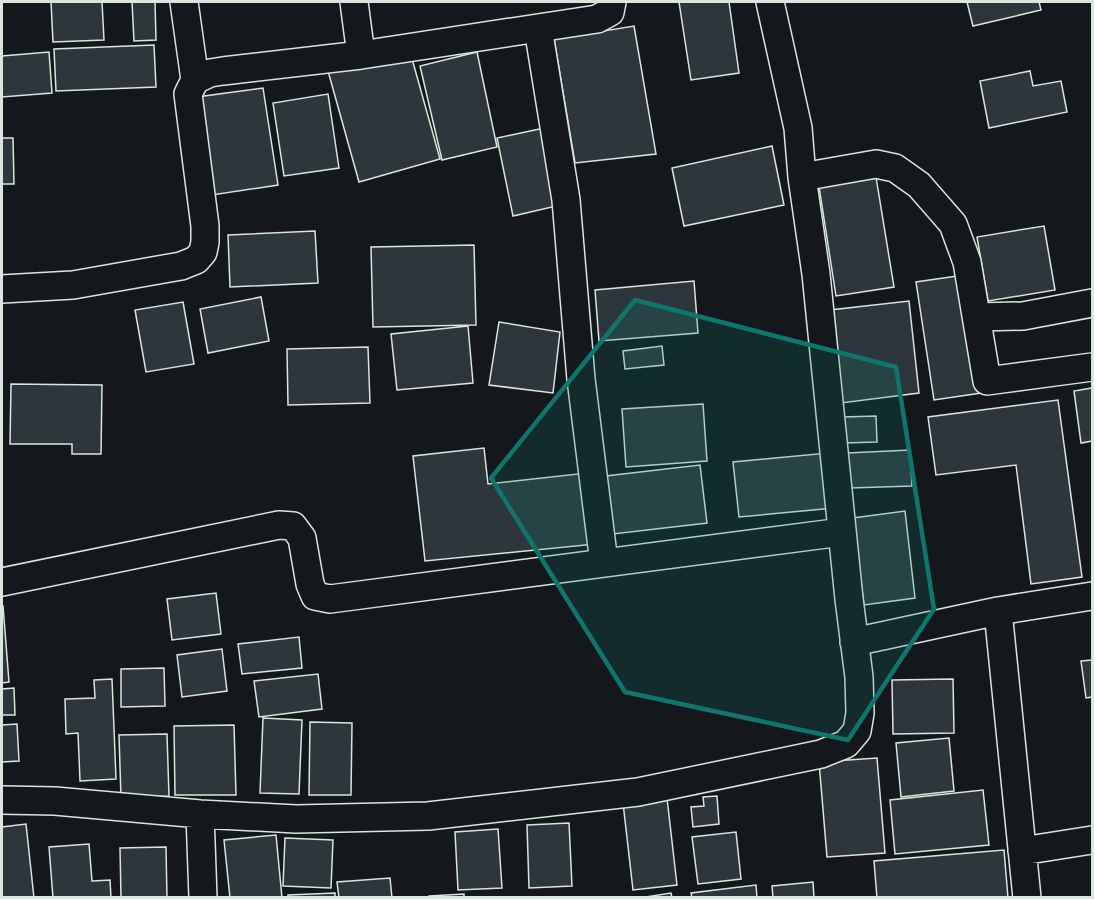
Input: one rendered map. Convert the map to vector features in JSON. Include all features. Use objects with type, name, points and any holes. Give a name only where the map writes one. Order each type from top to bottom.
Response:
[{"type":"street","points":[[2,289],[73,285],[181,266],[196,260],[203,252],[205,226],[188,94],[195,80],[184,2]]},
{"type":"street","points":[[354,2],[361,55]]},
{"type":"street","points":[[195,80],[223,70],[361,55],[597,20],[610,12],[612,2]]},
{"type":"street","points":[[2,800],[55,801],[296,819],[428,816],[638,792],[821,754],[846,744],[857,731],[860,713],[859,677],[798,128],[794,101],[770,2]]},
{"type":"street","points":[[538,28],[566,200],[582,379],[604,563]]},
{"type":"street","points":[[802,177],[876,164],[895,168],[920,185],[953,224],[967,261],[987,381],[1092,367]]},
{"type":"street","points":[[977,317],[1023,316],[1092,303]]},
{"type":"street","points":[[2,582],[279,525],[293,526],[302,538],[310,584],[315,597],[330,599],[842,532]]},
{"type":"street","points":[[854,642],[998,611],[1092,596]]},
{"type":"street","points":[[998,611],[1027,897]]},
{"type":"street","points":[[200,813],[203,897]]},
{"type":"street","points":[[1022,851],[1092,840]]},
{"type":"highlighted area","points":[[635,300],[896,367],[934,609],[848,740],[625,692],[491,478]]},
{"type":"building","points":[[51,2],[102,2],[104,40],[53,42]]},
{"type":"building","points":[[132,2],[155,2],[156,40],[134,41]]},
{"type":"building","points":[[679,2],[729,2],[739,73],[691,80]]},
{"type":"building","points":[[967,2],[1039,2],[1041,10],[973,26]]},
{"type":"building","points":[[634,26],[656,154],[575,163],[554,39]]},
{"type":"building","points":[[154,45],[156,87],[56,91],[54,49]]},
{"type":"building","points":[[409,48],[440,159],[359,182],[328,71]]},
{"type":"building","points":[[49,52],[52,93],[2,97],[2,56]]},
{"type":"building","points":[[477,52],[497,147],[442,160],[420,66]]},
{"type":"building","points":[[1030,71],[1033,86],[1061,81],[1067,112],[989,128],[980,81]]},
{"type":"building","points":[[263,88],[278,185],[212,195],[197,97]]},
{"type":"building","points":[[328,94],[339,168],[284,176],[273,103]]},
{"type":"building","points":[[549,127],[565,204],[513,216],[497,138]]},
{"type":"building","points":[[2,138],[13,138],[14,184],[2,184]]},
{"type":"building","points":[[772,146],[784,205],[684,226],[672,168]]},
{"type":"building","points":[[875,171],[894,287],[836,296],[818,180]]},
{"type":"building","points":[[1044,226],[1055,290],[988,301],[977,237]]},
{"type":"building","points":[[315,231],[318,283],[230,287],[228,235]]},
{"type":"building","points":[[474,245],[476,325],[373,327],[371,247]]},
{"type":"building","points":[[964,275],[981,393],[934,400],[916,282]]},
{"type":"building","points":[[694,281],[698,333],[599,341],[595,290]]},
{"type":"building","points":[[261,297],[269,341],[208,353],[200,309]]},
{"type":"building","points":[[909,301],[919,393],[841,403],[830,310]]},
{"type":"building","points":[[183,302],[194,364],[146,372],[135,310]]},
{"type":"building","points":[[499,322],[560,332],[553,393],[489,385]]},
{"type":"building","points":[[468,326],[473,383],[397,390],[391,334]]},
{"type":"building","points":[[662,346],[664,365],[625,369],[623,351]]},
{"type":"building","points":[[368,347],[370,403],[288,405],[287,349]]},
{"type":"building","points":[[11,384],[102,385],[101,454],[72,454],[72,444],[10,444]]},
{"type":"building","points":[[1092,388],[1092,441],[1081,443],[1074,391]]},
{"type":"building","points":[[1058,400],[1082,577],[1031,584],[1016,465],[936,475],[928,417]]},
{"type":"building","points":[[703,404],[707,461],[626,467],[622,409]]},
{"type":"building","points":[[876,416],[877,442],[844,443],[843,417]]},
{"type":"building","points":[[484,448],[488,484],[587,473],[595,544],[425,561],[413,456]]},
{"type":"building","points":[[910,450],[912,486],[850,488],[848,453]]},
{"type":"building","points":[[828,453],[834,508],[739,517],[733,462]]},
{"type":"building","points":[[700,465],[707,523],[613,534],[606,476]]},
{"type":"building","points":[[905,511],[915,598],[864,605],[853,518]]},
{"type":"building","points":[[216,593],[221,634],[172,640],[167,599]]},
{"type":"building","points":[[2,606],[9,682],[2,683]]},
{"type":"building","points":[[299,637],[302,668],[242,674],[238,644]]},
{"type":"building","points":[[222,649],[227,691],[182,697],[177,655]]},
{"type":"building","points":[[1092,660],[1092,697],[1086,698],[1081,661]]},
{"type":"building","points":[[164,668],[165,706],[121,707],[121,669]]},
{"type":"building","points":[[318,674],[322,709],[259,717],[254,681]]},
{"type":"building","points":[[112,679],[116,779],[80,781],[78,733],[66,734],[65,699],[95,698],[94,680]]},
{"type":"building","points":[[953,679],[954,733],[893,734],[892,680]]},
{"type":"building","points":[[14,688],[15,715],[2,715],[2,689]]},
{"type":"building","points":[[263,718],[302,720],[299,794],[260,793]]},
{"type":"building","points":[[310,722],[352,723],[351,795],[309,795]]},
{"type":"building","points":[[17,724],[19,761],[2,762],[2,725]]},
{"type":"building","points":[[234,725],[236,795],[175,795],[174,726]]},
{"type":"building","points":[[167,734],[169,796],[121,798],[119,735]]},
{"type":"building","points":[[949,738],[954,791],[901,797],[896,743]]},
{"type":"building","points":[[877,758],[885,853],[827,857],[819,762]]},
{"type":"building","points":[[983,790],[989,845],[895,854],[890,800]]},
{"type":"building","points":[[717,796],[719,824],[693,827],[691,807],[704,806],[703,797]]},
{"type":"building","points":[[667,798],[677,885],[633,890],[623,803]]},
{"type":"building","points":[[569,823],[572,886],[529,888],[527,825]]},
{"type":"building","points":[[26,824],[34,898],[2,898],[2,827]]},
{"type":"building","points":[[498,829],[502,888],[458,890],[455,832]]},
{"type":"building","points":[[736,832],[741,879],[698,884],[692,837]]},
{"type":"building","points":[[276,835],[282,898],[230,898],[224,840]]},
{"type":"building","points":[[285,838],[333,840],[331,888],[283,886]]},
{"type":"building","points":[[89,844],[92,881],[110,880],[111,898],[53,898],[49,847]]},
{"type":"building","points":[[166,847],[167,898],[121,898],[120,848]]},
{"type":"building","points":[[1004,850],[1008,898],[877,898],[874,861]]},
{"type":"building","points":[[390,878],[392,898],[339,898],[337,882]]},
{"type":"building","points":[[813,882],[814,898],[773,898],[772,886]]},
{"type":"building","points":[[756,885],[757,898],[692,898],[691,893]]},
{"type":"building","points":[[335,893],[335,898],[288,898],[288,895]]},
{"type":"building","points":[[671,893],[672,898],[639,898]]},
{"type":"building","points":[[464,894],[464,898],[429,898],[429,896]]}]
